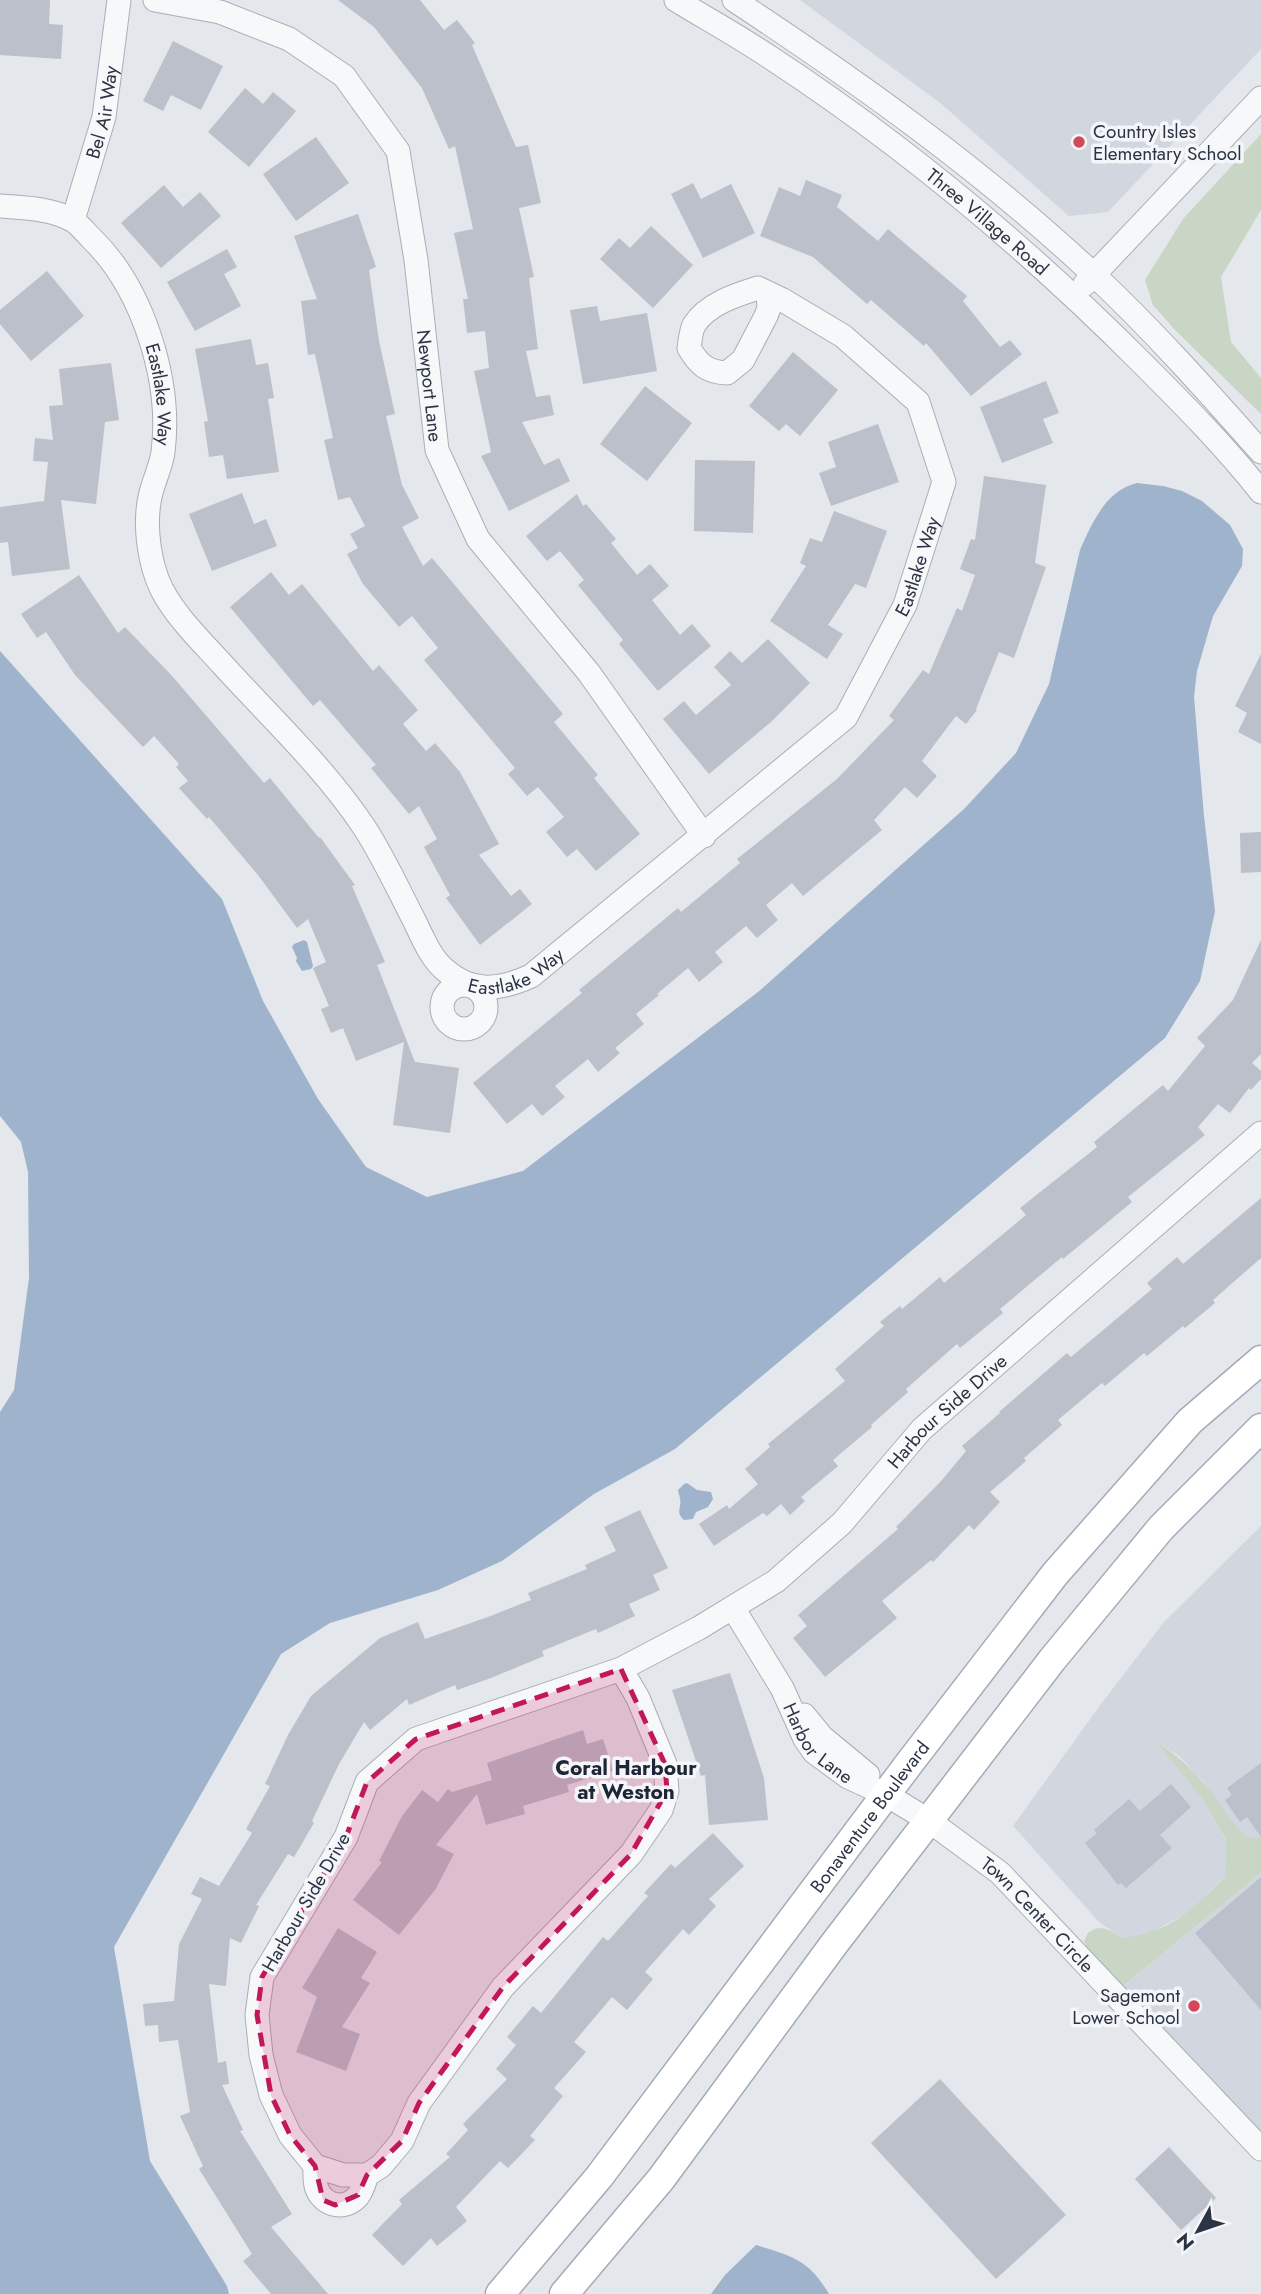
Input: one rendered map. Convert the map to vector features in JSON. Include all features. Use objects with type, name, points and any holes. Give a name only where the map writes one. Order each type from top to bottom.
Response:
[{"type":"main road","name":"Bonaventure Boulevard","points":[[500,2294],[599,2177],[1055,1574],[1190,1421],[1261,1360]]},
{"type":"main road","points":[[564,2294],[661,2179],[1052,1660],[1161,1528],[1261,1428]]},
{"type":"street","name":"Bel Air Way","points":[[73,220],[104,117],[119,0]]},
{"type":"street","name":"Newport Lane","points":[[155,0],[220,12],[289,39],[344,76],[398,151],[416,260],[437,450],[478,539],[589,673],[704,836]]},
{"type":"street","name":"Three Village Road","points":[[676,0],[770,57],[880,134],[987,218],[1074,296],[1178,399],[1261,492]]},
{"type":"street","name":"Three Village Road","points":[[734,0],[903,117],[1004,195],[1094,275],[1191,373],[1261,452]]},
{"type":"street","points":[[1074,296],[1261,98]]},
{"type":"street","name":"Eastlake Way","points":[[0,206],[41,209],[73,220],[99,245],[124,278],[150,337],[164,398],[163,453],[150,496],[146,522],[150,550],[162,589],[186,624],[329,780],[365,828],[435,961],[458,980],[475,987],[491,989],[512,985],[531,976],[846,718],[905,605],[944,482],[918,402],[843,336],[768,293]]},
{"type":"street","name":"Harbour Side Drive","points":[[621,1669],[638,1698],[665,1764],[667,1791],[661,1810],[631,1854],[503,1987],[419,2102],[401,2141],[381,2166],[367,2175],[358,2195],[346,2205],[335,2205],[323,2200],[315,2186],[315,2166],[290,2135],[271,2095],[261,2055],[257,2015],[262,1977],[346,1837],[367,1782],[416,1739],[621,1669],[733,1608],[776,1581],[832,1532],[889,1471],[922,1429],[1261,1133]]},
{"type":"street","name":"Harbor Lane","points":[[733,1608],[810,1734],[814,1752],[848,1777],[886,1794]]},
{"type":"street","name":"Harbor Lane","points":[[810,1734],[858,1765],[886,1794]]},
{"type":"street","name":"Town Center Circle","points":[[886,1794],[929,1820],[1000,1873],[1261,2149]]},
{"type":"street","points":[[315,2166],[342,2175],[367,2175]]},
{"type":"highlighted area","points":[[621,1669],[665,1764],[667,1791],[631,1854],[503,1987],[419,2103],[402,2141],[367,2175],[358,2195],[335,2205],[323,2200],[315,2166],[290,2135],[271,2095],[257,2015],[262,1977],[346,1837],[367,1782],[416,1739]]},
{"type":"shaded area","name":"Country Isles Elementary School","points":[[800,0],[1261,0],[1261,49],[1108,212],[1069,216],[939,102]]},
{"type":"shaded area","points":[[1261,1526],[1261,1837],[1247,1837],[1235,1827],[1204,1782],[1180,1757],[1159,1743],[1204,1801],[1226,1841],[1225,1877],[1191,1911],[1144,1936],[1122,1938],[1099,1922],[1013,1826],[1164,1622]]},
{"type":"shaded area","name":"Sagemont Lower School","points":[[1261,1873],[1261,2149],[1115,1993]]},
{"type":"green space","points":[[1261,134],[1261,210],[1221,277],[1231,342],[1261,378],[1261,414],[1153,305],[1145,280],[1183,219]]},
{"type":"green space","points":[[1156,1741],[1197,1775],[1247,1837],[1261,1837],[1261,1873],[1123,1986],[1089,1952],[1084,1941],[1088,1933],[1101,1928],[1122,1938],[1154,1931],[1180,1918],[1225,1877],[1226,1840],[1204,1801]]},
{"type":"water","points":[[1137,483],[1182,491],[1202,501],[1230,525],[1243,549],[1242,566],[1213,616],[1197,671],[1194,697],[1215,911],[1200,981],[1165,1038],[675,1449],[594,1494],[502,1561],[438,1590],[330,1623],[281,1654],[114,1947],[150,2161],[227,2286],[229,2294],[0,2294],[0,1412],[14,1390],[29,1278],[28,1172],[21,1142],[0,1116],[0,651],[222,899],[263,1001],[318,1099],[366,1167],[427,1197],[523,1171],[758,992],[964,809],[1016,753],[1049,684],[1080,550],[1090,529],[1109,500],[1126,487]]},
{"type":"water","points":[[304,940],[307,942],[313,966],[302,971],[292,947]]},
{"type":"water","points":[[687,1483],[697,1490],[711,1492],[713,1499],[708,1507],[696,1512],[693,1519],[684,1520],[679,1512],[678,1490]]},
{"type":"water","points":[[756,2245],[807,2266],[829,2294],[711,2294],[725,2275]]},
{"type":"building","points":[[0,0],[50,0],[49,24],[63,25],[61,59],[0,55]]},
{"type":"building","points":[[338,0],[420,0],[444,30],[457,20],[475,43],[472,45],[516,147],[528,145],[541,203],[519,208],[534,277],[529,278],[538,349],[526,351],[536,397],[550,395],[554,415],[522,422],[544,465],[559,458],[570,481],[509,511],[481,456],[491,452],[474,371],[489,368],[485,331],[467,333],[463,299],[468,299],[454,233],[473,229],[455,146],[449,149],[422,88],[374,27]]},
{"type":"building","points":[[173,41],[223,66],[201,110],[171,95],[163,111],[143,101]]},
{"type":"building","points":[[245,88],[263,104],[273,92],[296,111],[249,167],[208,132]]},
{"type":"building","points":[[316,137],[349,183],[296,221],[263,174]]},
{"type":"building","points":[[806,180],[842,195],[837,207],[878,241],[888,229],[967,296],[963,301],[1000,347],[1010,340],[1022,354],[971,396],[926,343],[924,346],[871,300],[867,304],[813,257],[760,236],[779,187],[800,196]]},
{"type":"building","points":[[693,183],[701,199],[731,184],[755,233],[703,258],[671,194]]},
{"type":"building","points":[[164,185],[183,207],[200,192],[221,216],[161,268],[121,223]]},
{"type":"building","points":[[358,214],[376,267],[369,270],[379,341],[395,414],[386,416],[402,485],[419,518],[402,527],[423,566],[432,558],[563,714],[554,722],[598,775],[594,778],[640,834],[596,871],[577,849],[567,857],[546,832],[564,817],[538,787],[527,796],[508,774],[515,768],[424,660],[438,648],[412,616],[399,627],[363,584],[347,554],[358,548],[350,534],[365,526],[350,497],[338,500],[324,440],[333,438],[315,354],[308,355],[301,301],[317,299],[294,236]]},
{"type":"building","points":[[651,226],[693,265],[653,308],[600,259],[619,238],[630,248]]},
{"type":"building","points":[[227,249],[237,267],[224,274],[241,306],[195,331],[167,282]]},
{"type":"building","points":[[47,271],[84,316],[31,361],[0,324],[0,310]]},
{"type":"building","points":[[597,306],[600,321],[647,313],[657,371],[583,384],[570,310]]},
{"type":"building","points":[[251,339],[256,365],[268,363],[274,398],[268,399],[279,472],[227,479],[223,455],[209,457],[204,422],[208,421],[195,349]]},
{"type":"building","points":[[793,352],[838,390],[800,436],[786,424],[779,431],[749,406]]},
{"type":"building","points":[[111,363],[119,420],[105,422],[96,504],[61,500],[70,569],[12,576],[8,542],[0,543],[0,507],[44,501],[48,462],[33,461],[35,438],[53,440],[49,406],[63,405],[59,369]]},
{"type":"building","points":[[1046,381],[1059,413],[1043,419],[1053,443],[1002,463],[980,407]]},
{"type":"building","points":[[645,386],[692,423],[647,481],[600,444]]},
{"type":"building","points":[[878,424],[899,482],[831,506],[819,473],[836,467],[828,442]]},
{"type":"building","points":[[695,460],[755,461],[753,533],[694,531]]},
{"type":"building","points":[[984,476],[1046,485],[1035,563],[1046,567],[1014,658],[999,652],[977,710],[966,724],[956,716],[922,761],[937,776],[917,798],[905,787],[874,820],[882,830],[803,896],[792,883],[766,905],[778,920],[757,938],[746,926],[715,952],[723,962],[699,982],[688,968],[657,994],[659,995],[636,1014],[644,1024],[615,1048],[620,1053],[598,1072],[588,1059],[555,1086],[565,1097],[542,1116],[532,1104],[507,1124],[473,1083],[582,993],[579,990],[678,908],[681,912],[740,863],[737,859],[837,779],[894,720],[889,716],[923,670],[929,674],[957,608],[962,611],[975,575],[960,569],[971,539],[975,540]]},
{"type":"building","points":[[242,493],[254,524],[266,519],[277,546],[212,571],[189,514]]},
{"type":"building","points":[[577,494],[583,506],[586,504],[616,539],[611,543],[637,575],[650,564],[669,586],[652,600],[680,635],[692,624],[711,646],[658,691],[619,644],[623,640],[578,585],[584,580],[560,551],[547,561],[526,536]]},
{"type":"building","points":[[834,511],[887,531],[866,588],[855,584],[828,625],[843,634],[827,659],[770,621],[806,566],[800,563],[810,538],[822,542]]},
{"type":"building","points":[[271,572],[289,595],[302,584],[373,671],[379,665],[418,710],[403,724],[426,751],[435,743],[460,772],[499,844],[479,855],[511,896],[520,889],[532,904],[480,945],[446,898],[450,895],[424,847],[437,839],[419,806],[409,814],[371,768],[376,765],[320,700],[313,706],[230,607]]},
{"type":"building","points":[[79,575],[118,633],[125,627],[173,677],[264,783],[270,778],[320,837],[355,885],[352,886],[385,962],[377,965],[415,1062],[459,1068],[450,1133],[393,1125],[404,1042],[356,1061],[343,1028],[331,1033],[321,1009],[329,1006],[313,968],[326,962],[308,919],[297,928],[258,875],[209,817],[207,819],[179,788],[188,781],[176,767],[179,764],[154,736],[143,747],[75,675],[46,632],[37,638],[21,614]]},
{"type":"building","points":[[768,639],[810,683],[771,722],[709,774],[663,719],[684,701],[696,715],[731,685],[714,667],[730,651],[742,663]]},
{"type":"building","points":[[1261,654],[1261,744],[1238,732],[1247,713],[1235,706]]},
{"type":"building","points":[[1261,832],[1261,872],[1241,873],[1240,833]]},
{"type":"building","points":[[1261,940],[1261,1054],[1252,1063],[1261,1071],[1261,1079],[1251,1090],[1249,1088],[1230,1113],[1218,1104],[1198,1127],[1205,1135],[1128,1197],[1132,1202],[1000,1309],[1003,1313],[960,1348],[957,1344],[906,1389],[908,1392],[833,1460],[838,1466],[801,1497],[805,1501],[790,1515],[781,1504],[767,1516],[763,1513],[714,1546],[699,1524],[727,1505],[729,1509],[758,1484],[745,1469],[770,1447],[768,1444],[845,1381],[835,1369],[884,1326],[880,1322],[900,1306],[902,1309],[940,1277],[944,1283],[1026,1215],[1020,1208],[1097,1147],[1094,1142],[1163,1085],[1168,1091],[1205,1046],[1197,1038],[1233,1000]]},
{"type":"building","points":[[1261,1198],[1261,1258],[1185,1328],[1183,1326],[1147,1356],[1144,1353],[1105,1386],[1102,1383],[1058,1420],[1062,1425],[990,1492],[1000,1502],[974,1530],[969,1525],[933,1562],[931,1560],[882,1601],[897,1618],[825,1677],[793,1638],[807,1626],[798,1615],[898,1529],[896,1527],[966,1451],[962,1446],[999,1412],[1067,1353],[1071,1357],[1152,1289],[1147,1283],[1177,1257],[1183,1264]]},
{"type":"building","points":[[640,1510],[668,1568],[653,1575],[660,1590],[629,1604],[635,1616],[598,1633],[596,1629],[542,1651],[544,1656],[457,1690],[455,1685],[409,1705],[407,1699],[370,1730],[364,1722],[339,1764],[312,1821],[314,1823],[294,1857],[288,1854],[256,1905],[259,1906],[241,1943],[230,1938],[226,1986],[209,1984],[218,2063],[226,2061],[229,2084],[222,2085],[243,2130],[240,2131],[292,2214],[271,2227],[328,2294],[271,2294],[243,2261],[252,2254],[199,2169],[203,2166],[180,2116],[190,2112],[178,2040],[159,2042],[158,2025],[145,2026],[143,2004],[174,2001],[179,1944],[202,1899],[191,1894],[200,1877],[219,1886],[252,1833],[246,1829],[270,1786],[265,1784],[288,1735],[311,1696],[380,1638],[418,1622],[425,1639],[531,1600],[528,1593],[587,1569],[585,1565],[616,1551],[604,1527]]},
{"type":"building","points":[[730,1673],[764,1778],[768,1820],[709,1825],[705,1775],[701,1776],[672,1690]]},
{"type":"building","points":[[583,1730],[587,1744],[603,1739],[613,1771],[567,1785],[569,1792],[523,1806],[525,1814],[486,1825],[477,1794],[436,1845],[454,1854],[435,1890],[399,1935],[353,1900],[382,1862],[379,1861],[402,1816],[422,1790],[438,1802],[448,1789],[452,1792],[492,1780],[487,1763]]},
{"type":"building","points":[[1261,1763],[1261,1837],[1247,1817],[1240,1822],[1225,1800],[1232,1795],[1227,1788]]},
{"type":"building","points":[[1171,1784],[1191,1807],[1160,1835],[1172,1848],[1126,1888],[1121,1883],[1118,1885],[1085,1843],[1097,1833],[1094,1830],[1129,1799],[1140,1811]]},
{"type":"building","points":[[713,1833],[744,1866],[709,1899],[716,1906],[689,1935],[683,1929],[645,1972],[653,1979],[627,2010],[612,1997],[574,2042],[586,2052],[554,2088],[563,2096],[530,2136],[535,2140],[508,2168],[500,2161],[456,2207],[467,2221],[437,2246],[431,2238],[403,2266],[372,2235],[402,2204],[399,2200],[450,2157],[446,2154],[468,2130],[463,2124],[507,2079],[496,2069],[516,2045],[507,2037],[533,2006],[541,2013],[603,1937],[608,1941],[648,1896],[644,1893],[671,1864],[675,1868]]},
{"type":"building","points":[[1261,1877],[1261,2010],[1195,1933]]},
{"type":"building","points":[[338,1928],[377,1952],[361,1978],[370,1983],[342,2027],[360,2034],[346,2071],[296,2052],[317,1997],[302,1988]]},
{"type":"building","points":[[940,2079],[1066,2215],[996,2279],[871,2143]]},
{"type":"building","points":[[1169,2147],[1216,2198],[1181,2230],[1135,2179]]},
{"type":"place","name":"Country Isles Elementary School","points":[[1079,142]]},
{"type":"place","name":"Sagemont Lower School","points":[[1194,2006]]},
{"type":"district","name":"Coral Harbour at Weston","points":[[626,1780]]}]
